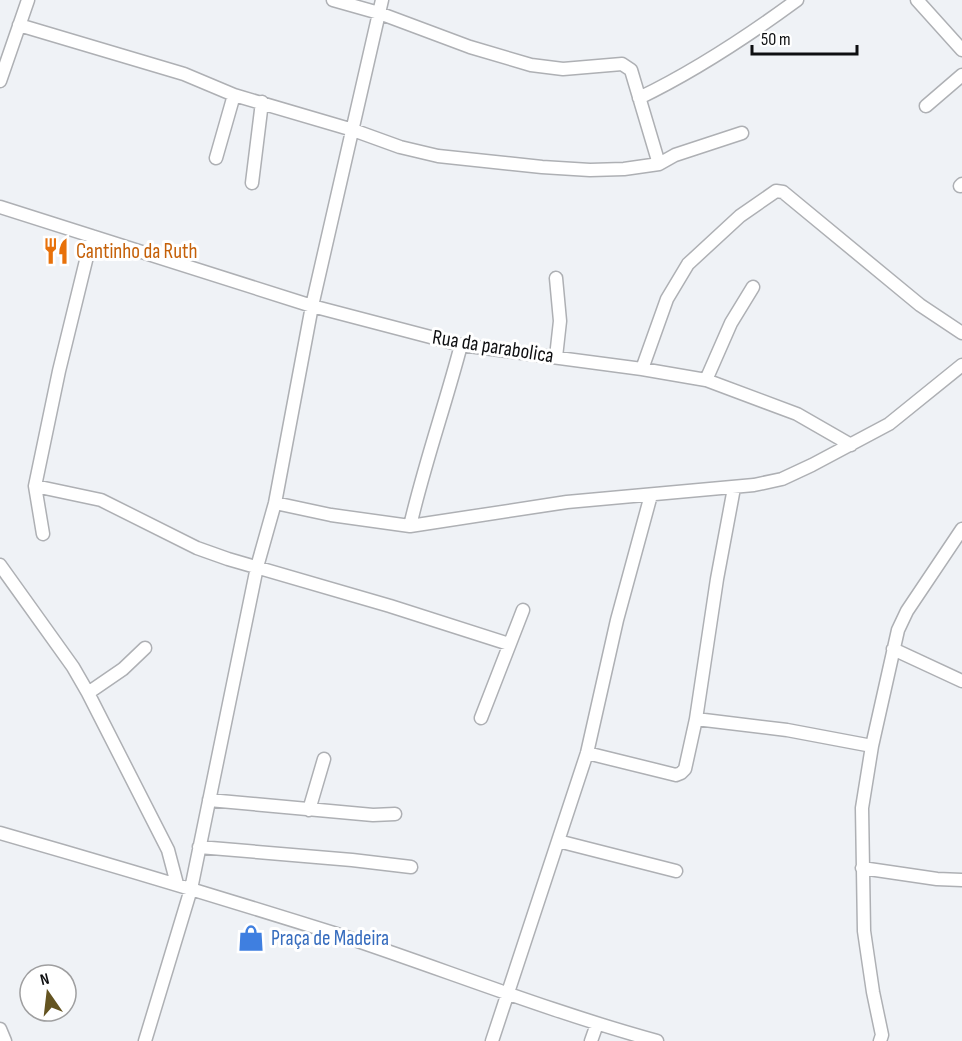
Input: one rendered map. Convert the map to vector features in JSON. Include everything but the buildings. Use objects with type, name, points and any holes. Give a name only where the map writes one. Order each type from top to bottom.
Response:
[{"type":"street","points":[[0,81],[28,0]]},
{"type":"street","points":[[333,0],[379,13],[427,32],[531,65],[563,69],[622,64],[631,70],[658,164]]},
{"type":"street","points":[[145,1041],[191,889],[258,567],[275,503],[312,306],[382,0]]},
{"type":"street","points":[[639,98],[662,87],[755,31],[797,0]]},
{"type":"street","points":[[917,0],[962,50]]},
{"type":"street","points":[[19,25],[184,74],[234,95],[353,130],[400,147],[438,156],[590,170],[658,164],[675,155],[742,134]]},
{"type":"street","points":[[927,106],[962,75]]},
{"type":"street","points":[[216,158],[234,95]]},
{"type":"street","points":[[252,183],[262,102]]},
{"type":"street","points":[[642,369],[668,299],[688,264],[740,216],[776,191],[783,192],[920,305],[962,333]]},
{"type":"street","name":"Rua da parabolica","points":[[0,207],[312,306],[460,345],[642,369],[706,380],[797,414],[851,445]]},
{"type":"street","points":[[43,534],[35,486],[59,371],[92,236]]},
{"type":"street","points":[[556,278],[560,321],[556,357]]},
{"type":"street","points":[[706,380],[731,323],[753,287]]},
{"type":"street","points":[[410,526],[420,480],[445,405],[460,345]]},
{"type":"street","points":[[275,503],[341,517],[410,526],[567,502],[734,488],[782,479],[889,424],[962,365]]},
{"type":"street","points":[[35,486],[101,500],[196,548],[228,559],[390,606],[509,644]]},
{"type":"street","points":[[587,753],[676,775],[685,769],[696,719],[717,579],[734,488]]},
{"type":"street","points":[[492,1041],[587,753],[617,620],[651,495]]},
{"type":"street","points":[[880,1041],[882,1035],[879,1012],[873,992],[864,931],[862,808],[872,746],[898,630],[907,611],[962,529]]},
{"type":"street","points":[[0,565],[73,667],[88,693],[168,850],[177,884]]},
{"type":"street","points":[[481,718],[523,610]]},
{"type":"street","points":[[88,693],[123,669],[145,648]]},
{"type":"street","points":[[893,649],[962,681]]},
{"type":"street","points":[[696,719],[788,730],[872,746]]},
{"type":"street","points":[[309,810],[324,759]]},
{"type":"street","points":[[209,800],[373,815],[395,814]]},
{"type":"street","points":[[0,833],[177,884],[345,937],[597,1024],[657,1041]]},
{"type":"street","points":[[558,842],[676,871]]},
{"type":"street","points":[[200,847],[411,867]]},
{"type":"street","points":[[862,868],[937,879],[962,880]]},
{"type":"street","points":[[591,1041],[597,1024]]},
{"type":"street","points":[[0,1029],[5,1041]]},
{"type":"place","name":"Cantinho da Ruth","points":[[56,251]]},
{"type":"place","name":"Praça de Madeira","points":[[251,938]]}]
